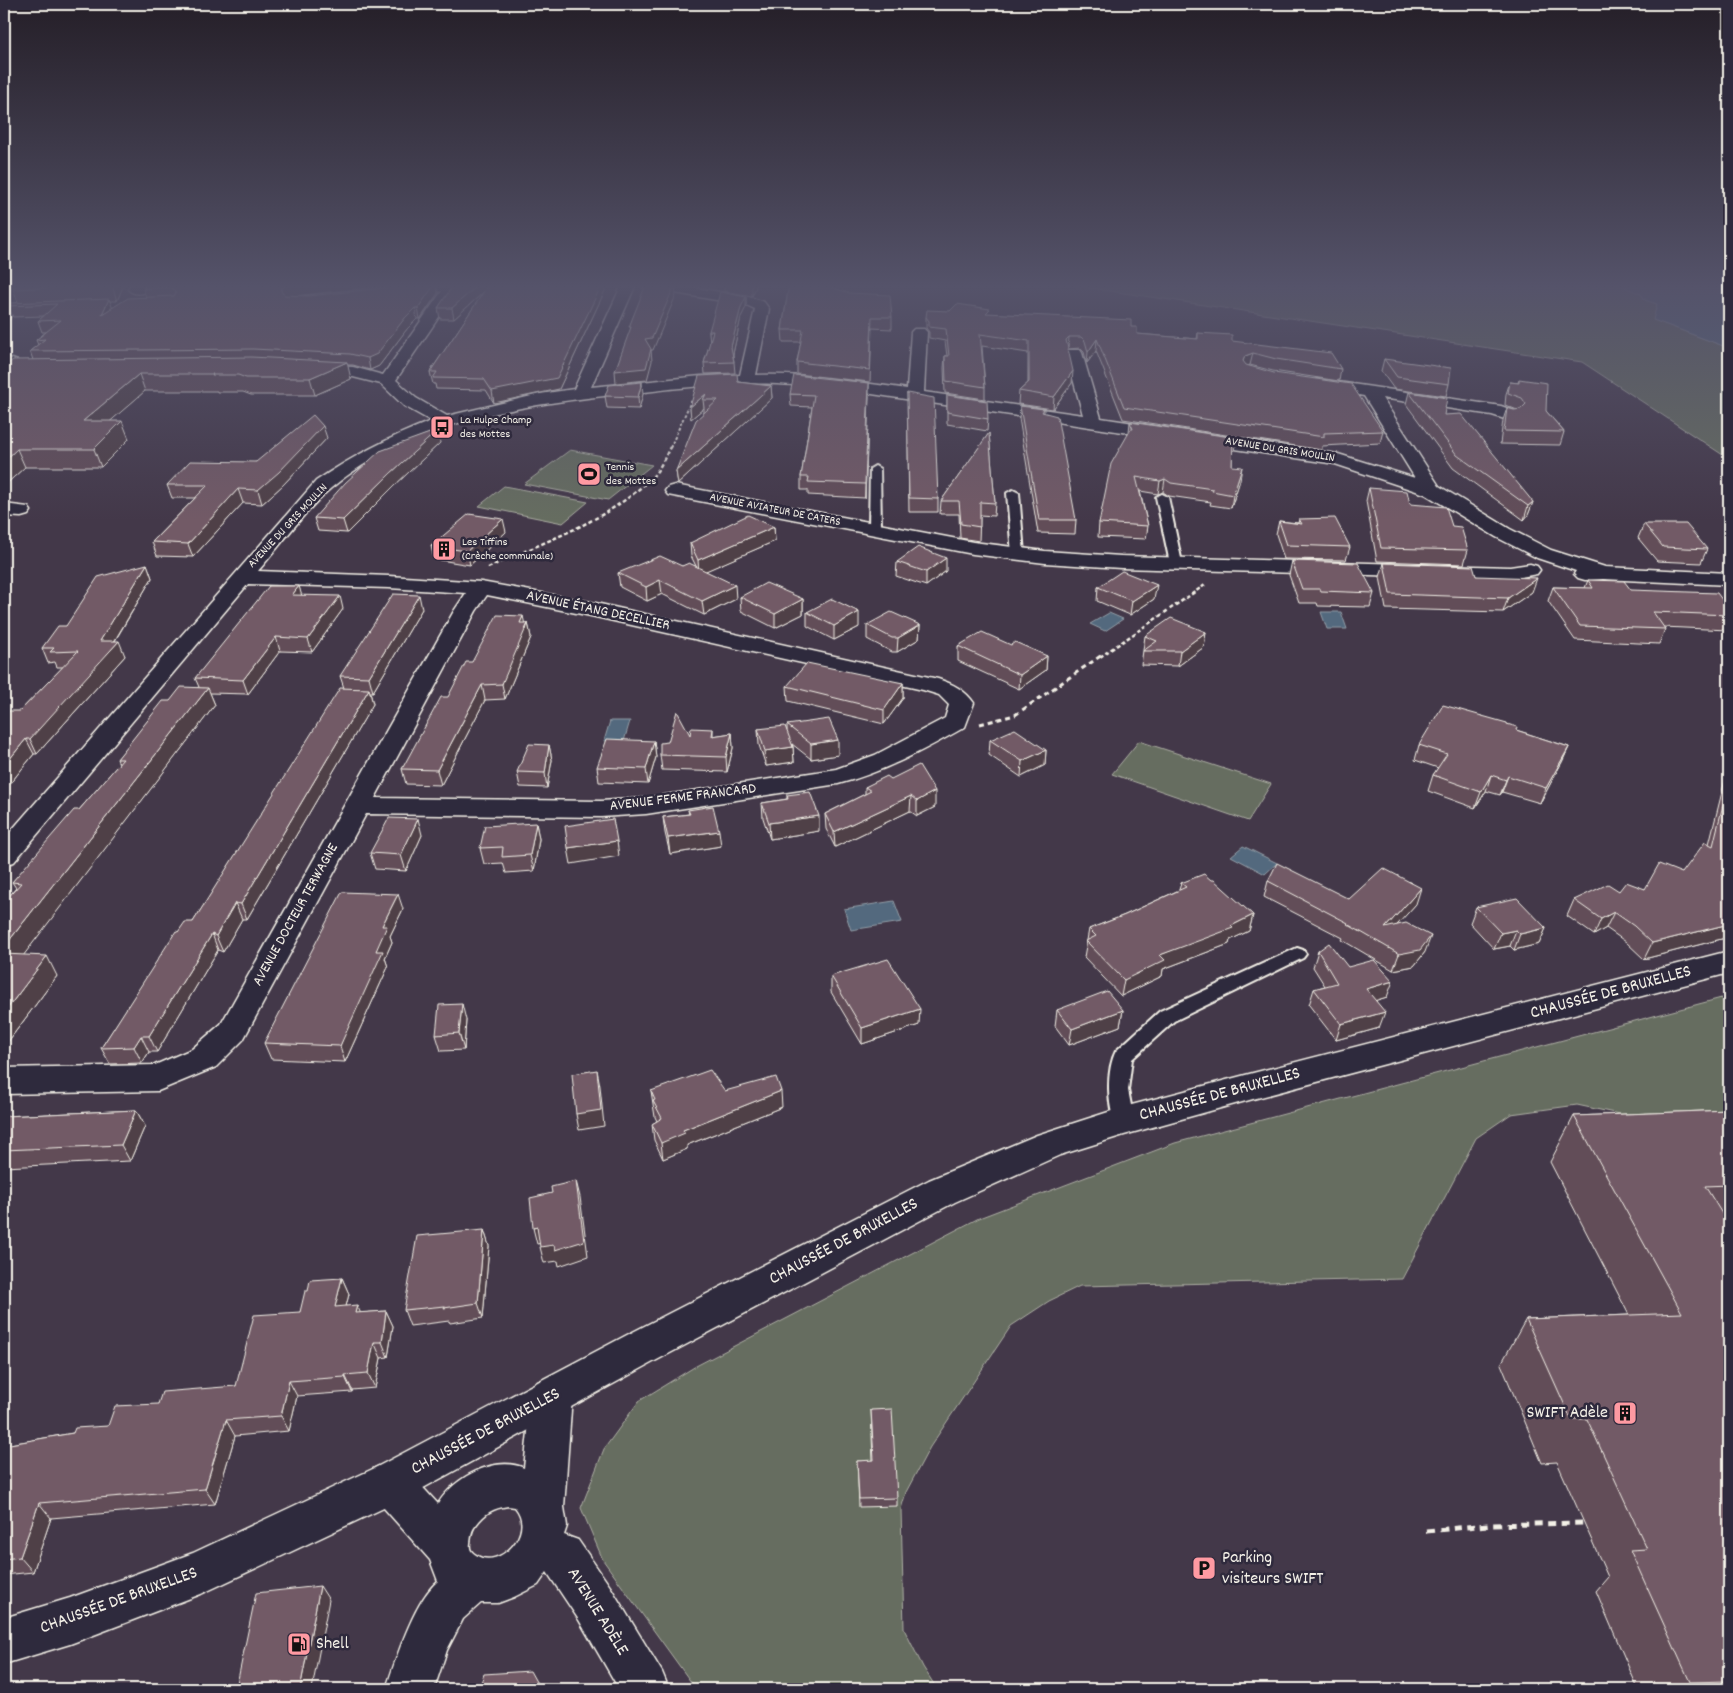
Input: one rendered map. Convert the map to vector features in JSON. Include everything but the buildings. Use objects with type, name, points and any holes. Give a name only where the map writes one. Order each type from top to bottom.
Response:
[{"type":"street","points":[[387,381],[401,363]]},
{"type":"street","points":[[580,393],[593,363]]},
{"type":"street","points":[[747,379],[750,363]]},
{"type":"street","points":[[915,395],[918,363]]},
{"type":"street","points":[[1077,363],[1093,422]]},
{"type":"street","points":[[8,365],[34,369]]},
{"type":"street","points":[[295,369],[353,372],[387,381],[410,402],[445,422]]},
{"type":"street","name":"AVENUE DU GRIS MOULIN","points":[[4,856],[323,485],[356,462],[400,439],[445,422],[540,399],[580,393],[701,381],[776,379],[852,386],[1338,459],[1432,490],[1549,561],[1579,574],[1603,573],[1729,579]]},
{"type":"street","points":[[1301,382],[1495,410],[1511,416]]},
{"type":"street","points":[[1369,391],[1432,490]]},
{"type":"street","name":"AVENUE AVIATEUR DE CATERS","points":[[675,491],[973,548],[1083,560],[1510,572],[1521,562]]},
{"type":"street","name":"AVENUE DU GRIS MOULIN","points":[[1503,533],[1513,544],[1521,562],[1549,561]]},
{"type":"street","name":"AVENUE ÉTANG DECELLIER","points":[[242,577],[454,585],[481,588],[592,609],[930,684],[947,690],[962,703],[956,722]]},
{"type":"street","name":"AVENUE DOCTEUR TERWAGNE","points":[[4,1080],[158,1078],[204,1058],[232,1032],[465,611],[481,588]]},
{"type":"street","name":"AVENUE FERME FRANCARD","points":[[356,806],[556,809],[646,806],[838,776],[862,770],[896,755],[956,722]]},
{"type":"street","name":"CHAUSSÉE DE BRUXELLES","points":[[4,1641],[70,1621],[201,1572],[390,1483],[641,1348],[942,1191],[1049,1145],[1124,1121],[1729,962]]},
{"type":"street","points":[[390,1483],[460,1563],[498,1581],[514,1573],[522,1568],[541,1527],[552,1396]]},
{"type":"street","name":"AVENUE ADÈLE","points":[[460,1563],[452,1522],[466,1502],[487,1488],[509,1485],[529,1492],[541,1527],[595,1604],[645,1689]]},
{"type":"street","points":[[410,1689],[427,1640],[447,1603],[460,1563]]},
{"type":"lane","points":[[875,469],[875,529]]},
{"type":"lane","points":[[1014,493],[1018,554]]},
{"type":"lane","points":[[1162,498],[1176,563]]},
{"type":"lane","points":[[1124,1121],[1118,1090],[1123,1056],[1167,1016],[1297,954]]},
{"type":"path","points":[[454,585],[567,531],[629,497],[658,470],[701,381]]},
{"type":"path","points":[[956,722],[985,724],[1015,715],[1211,580],[1224,565]]},
{"type":"path","points":[[1426,1531],[1488,1525],[1584,1523]]},
{"type":"green space","points":[[1584,363],[1729,363],[1729,459]]},
{"type":"green space","name":"Tennis des Mottes","points":[[570,450],[652,465],[608,500],[524,484]]},
{"type":"green space","name":"Tennis des Mottes","points":[[504,486],[588,502],[563,523],[479,506]]},
{"type":"green space","points":[[1139,741],[1271,784],[1248,821],[1112,774]]},
{"type":"green space","points":[[1729,996],[1729,1147],[1661,1123],[1577,1105],[1511,1114],[1476,1138],[1402,1279],[1080,1286],[1049,1301],[1011,1326],[930,1447],[906,1492],[901,1509],[904,1629],[923,1667],[937,1689],[696,1689],[603,1560],[581,1508],[604,1449],[639,1401],[696,1366],[979,1218],[1175,1143]]},
{"type":"water","points":[[1321,612],[1341,612],[1347,629],[1327,629]]},
{"type":"water","points":[[1109,613],[1123,619],[1105,631],[1090,624]]},
{"type":"water","points":[[610,721],[630,721],[624,741],[604,741]]},
{"type":"water","points":[[1243,846],[1277,863],[1265,874],[1231,856]]},
{"type":"water","points":[[894,901],[902,922],[851,930],[844,909]]},
{"type":"place","name":"La Hulpe Champ des Mottes","points":[[442,427]]},
{"type":"place","name":"Tennis des Mottes","points":[[589,474]]},
{"type":"place","name":"Les Tiffins (Crèche communale)","points":[[444,549]]},
{"type":"place","name":"SWIFT Adèle","points":[[1625,1413]]},
{"type":"place","name":"Parking visiteurs SWIFT","points":[[1204,1568]]},
{"type":"place","name":"Shell","points":[[299,1644]]}]
